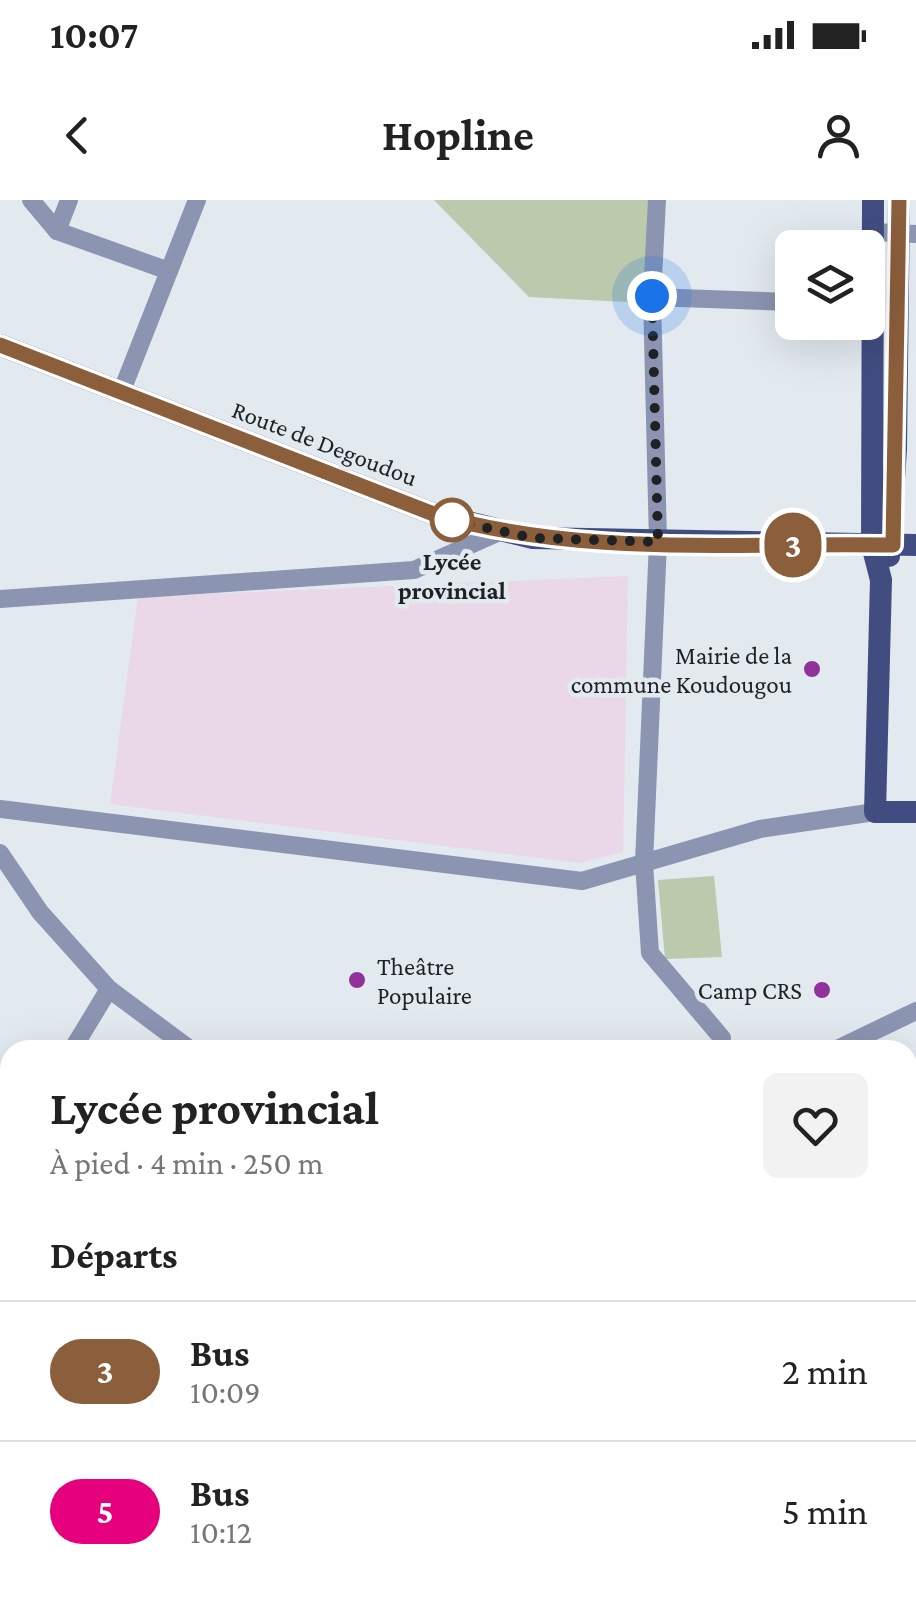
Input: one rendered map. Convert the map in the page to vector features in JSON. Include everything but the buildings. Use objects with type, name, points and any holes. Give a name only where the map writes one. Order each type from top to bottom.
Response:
[{"type":"main road","points":[[872,230],[873,200]]},
{"type":"main road","points":[[899,200],[907,234],[891,545],[880,580],[875,812],[916,812]]},
{"type":"main road","points":[[873,340],[891,545]]},
{"type":"main road","name":"Route de Degoudou","points":[[0,345],[431,513],[498,533],[658,542],[891,545]]},
{"type":"street","points":[[31,200],[57,231],[169,271]]},
{"type":"street","points":[[57,231],[69,200]]},
{"type":"street","points":[[121,393],[196,200]]},
{"type":"street","points":[[658,200],[652,296],[658,542],[644,863],[650,953],[722,1038]]},
{"type":"street","points":[[652,296],[775,301]]},
{"type":"street","points":[[0,599],[414,570],[498,533]]},
{"type":"street","points":[[0,809],[582,881],[760,829],[875,812]]},
{"type":"street","points":[[0,853],[40,912],[109,989],[178,1040]]},
{"type":"street","points":[[78,1040],[109,989]]},
{"type":"street","points":[[856,1040],[916,1011]]},
{"type":"shaded area","points":[[628,576],[623,852],[579,863],[110,804],[138,597]]},
{"type":"green space","points":[[434,200],[648,200],[646,303],[529,297]]},
{"type":"green space","points":[[714,876],[722,957],[665,959],[658,880]]},
{"type":"bus line","name":"3","points":[[0,345],[431,513],[498,533],[564,539],[893,545],[899,200]]},
{"type":"place","name":"Lycée provincial","points":[[452,520]]},
{"type":"place","name":"Mairie de la commune Koudougou","points":[[812,669]]},
{"type":"place","name":"Theâtre Populaire","points":[[357,980]]},
{"type":"place","name":"Camp CRS","points":[[822,990]]},
{"type":"route","points":[[452,520],[532,538],[658,542],[652,296]]}]
